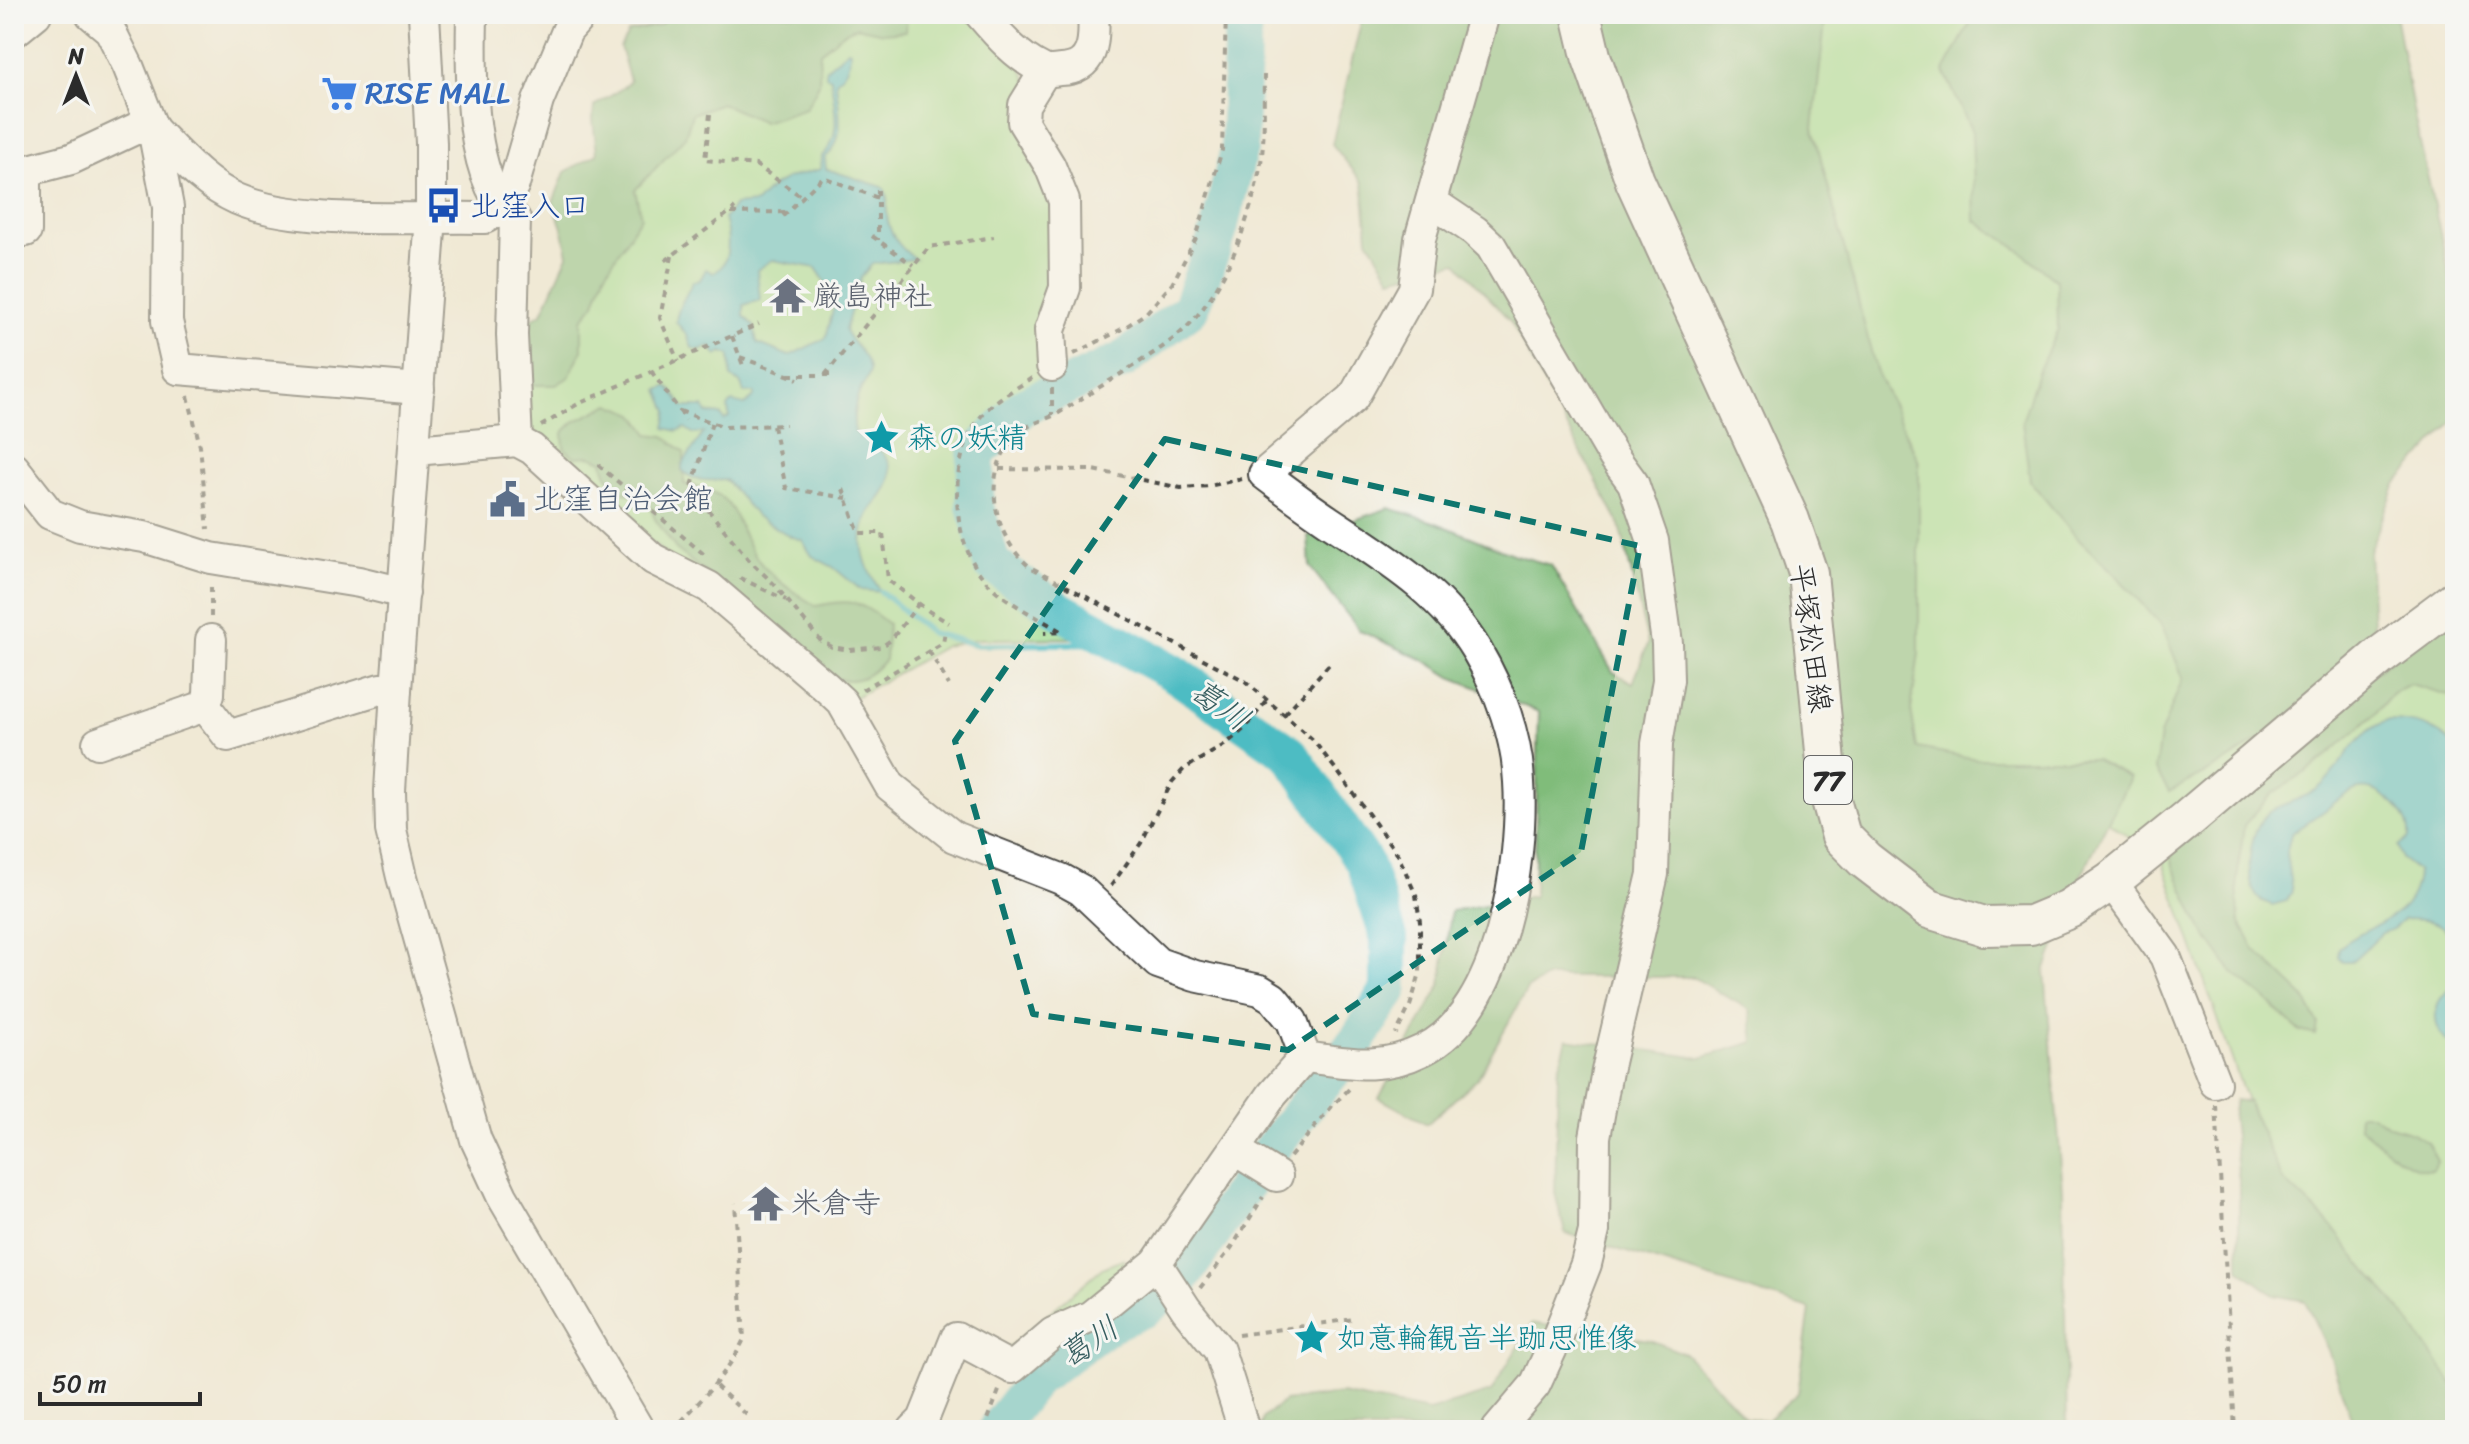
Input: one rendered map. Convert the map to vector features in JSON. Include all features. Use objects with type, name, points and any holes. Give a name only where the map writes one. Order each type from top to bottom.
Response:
[{"type":"main road","name":"平塚松田線","points":[[1581,14],[1591,56],[1635,181],[1790,520],[1808,573],[1829,793],[1841,836],[1865,860],[1929,909],[1984,926],[2031,925],[2069,909],[2111,881],[2380,656],[2455,600]]},
{"type":"street","points":[[14,32],[36,14]]},
{"type":"street","points":[[91,14],[110,30],[153,129],[168,207],[167,321],[178,369],[419,389]]},
{"type":"street","points":[[424,14],[431,143],[431,217],[396,690],[391,830],[476,1140],[502,1196],[639,1430]]},
{"type":"street","points":[[472,14],[476,140],[501,209],[515,219],[513,351],[532,449],[653,559],[709,587],[728,601],[842,702],[890,786],[954,837],[1061,879],[1081,890],[1158,963],[1195,976],[1260,990],[1273,998],[1292,1021],[1312,1058]]},
{"type":"street","points":[[26,231],[20,172],[71,159],[135,129],[153,129],[201,178],[236,199],[280,211],[328,216],[485,218],[501,209],[514,184],[538,101],[567,31],[582,14]]},
{"type":"street","points":[[980,14],[1009,46],[1045,71],[1073,70],[1085,60],[1093,44],[1093,14]]},
{"type":"street","points":[[913,1430],[923,1420],[956,1338],[1012,1368],[1053,1333],[1091,1316],[1159,1266],[1272,1095],[1312,1058],[1370,1064],[1425,1050],[1447,1034],[1482,985],[1512,898],[1517,855],[1519,780],[1513,742],[1499,694],[1477,651],[1445,606],[1371,548],[1264,474],[1353,398],[1414,289],[1420,239],[1484,14]]},
{"type":"street","points":[[1045,71],[1024,105],[1023,122],[1050,166],[1064,201],[1065,288],[1050,330],[1052,366]]},
{"type":"street","points":[[1432,202],[1475,231],[1491,246],[1614,457],[1633,483],[1653,541],[1667,643],[1668,680],[1657,744],[1653,874],[1607,1071],[1595,1137],[1594,1231],[1586,1264],[1535,1385],[1497,1430]]},
{"type":"street","points":[[415,450],[529,434]]},
{"type":"street","points":[[14,468],[50,514],[80,526],[144,537],[211,558],[359,582],[404,593]]},
{"type":"street","points":[[205,706],[209,694],[211,640]]},
{"type":"street","points":[[205,706],[228,736],[380,689],[396,690]]},
{"type":"street","points":[[98,743],[205,706]]},
{"type":"street","points":[[2111,881],[2165,956],[2215,1083]]},
{"type":"street","points":[[1235,1150],[1277,1176]]},
{"type":"street","points":[[1159,1266],[1219,1350],[1244,1430]]},
{"type":"path","points":[[1044,633],[1062,632],[1002,596],[984,578],[964,537],[956,506],[964,451],[982,415],[994,404],[1052,366],[1124,328],[1146,313],[1172,284],[1196,238],[1222,150],[1226,14]]},
{"type":"path","points":[[1184,1304],[1211,1276],[1277,1176],[1333,1105],[1364,1073],[1410,1006],[1420,973],[1420,922],[1416,895],[1398,855],[1375,822],[1312,739],[1268,699],[1245,681],[1030,567],[1016,555],[1007,541],[995,508],[995,480],[1007,447],[1021,431],[1065,409],[1155,353],[1181,333],[1211,298],[1236,245],[1259,172],[1264,75]]},
{"type":"path","points":[[710,114],[705,160],[756,165],[802,197]]},
{"type":"path","points":[[728,213],[785,214],[823,177],[878,198]]},
{"type":"path","points":[[878,190],[875,238],[913,266]]},
{"type":"path","points":[[665,261],[735,208]]},
{"type":"path","points":[[825,375],[929,247],[994,237]]},
{"type":"path","points":[[672,256],[660,318],[678,361]]},
{"type":"path","points":[[529,434],[578,404],[759,324]]},
{"type":"path","points":[[732,336],[744,368]]},
{"type":"path","points":[[740,357],[798,379]]},
{"type":"path","points":[[178,369],[185,383],[200,446],[211,558],[211,640]]},
{"type":"path","points":[[651,371],[686,420]]},
{"type":"path","points":[[786,375],[833,375]]},
{"type":"path","points":[[680,411],[725,427],[786,425]]},
{"type":"path","points":[[712,423],[691,489],[820,640],[832,647],[849,650],[881,647],[891,640],[920,602]]},
{"type":"path","points":[[773,426],[786,488],[847,498]]},
{"type":"path","points":[[598,465],[713,561]]},
{"type":"path","points":[[999,469],[1094,470],[1181,488],[1209,486],[1264,474]]},
{"type":"path","points":[[843,489],[859,533],[883,533],[888,580],[949,623]]},
{"type":"path","points":[[729,573],[788,601]]},
{"type":"path","points":[[842,702],[943,643],[945,631]]},
{"type":"path","points":[[929,651],[949,685]]},
{"type":"path","points":[[1285,714],[1331,662]]},
{"type":"path","points":[[1098,906],[1141,843],[1172,782],[1184,769],[1226,744],[1244,729],[1268,699]]},
{"type":"path","points":[[2215,1083],[2235,1430]]},
{"type":"path","points":[[673,1430],[715,1385],[744,1339],[735,1203]]},
{"type":"path","points":[[1213,1343],[1236,1335],[1354,1319]]},
{"type":"path","points":[[984,1430],[994,1397],[1012,1368]]},
{"type":"path","points":[[715,1385],[749,1417]]},
{"type":"highlighted area","points":[[1165,439],[1640,546],[1581,852],[1288,1050],[1033,1014],[955,741]]},
{"type":"green space","points":[[671,14],[901,14],[907,17],[905,31],[883,33],[857,27],[843,33],[820,52],[819,84],[806,108],[763,122],[721,103],[692,114],[685,137],[635,190],[641,217],[605,274],[595,303],[582,320],[582,350],[569,377],[556,385],[535,385],[518,362],[528,321],[542,313],[568,255],[553,202],[565,172],[597,154],[594,106],[630,81],[620,47],[629,32],[660,25]]},
{"type":"green space","points":[[732,14],[975,14],[1016,57],[1030,85],[1056,197],[1046,375],[1000,407],[984,427],[972,450],[965,476],[963,502],[966,529],[974,554],[987,576],[1005,595],[1081,638],[977,639],[945,646],[850,700],[677,565],[525,428],[525,348]]},
{"type":"green space","points":[[1363,14],[1826,14],[1813,128],[1876,370],[1919,462],[1919,653],[1911,710],[1917,748],[1977,759],[2094,759],[2130,778],[2081,876],[2045,971],[2063,1190],[2067,1430],[1259,1430],[1263,1418],[1284,1401],[1341,1394],[1429,1411],[1491,1392],[1532,1323],[1650,1340],[1686,1354],[1746,1418],[1767,1420],[1798,1393],[1810,1309],[1565,1233],[1555,1193],[1558,1072],[1567,1039],[1701,1058],[1754,1042],[1750,1010],[1693,977],[1548,977],[1527,989],[1477,1079],[1427,1124],[1379,1098],[1441,985],[1451,911],[1534,896],[1539,712],[1451,677],[1424,660],[1360,631],[1310,567],[1308,536],[1389,508],[1434,522],[1515,555],[1551,565],[1613,672],[1633,683],[1648,643],[1620,525],[1511,322],[1457,262],[1391,278],[1368,239],[1363,183],[1332,144]]},
{"type":"green space","points":[[1786,14],[2281,14],[2340,643],[2425,631],[2455,620],[2455,1430],[2286,1213],[2162,860],[2108,822],[1947,852],[1886,755]]},
{"type":"green space","points":[[1975,14],[2395,14],[2455,300],[2455,419],[2396,484],[2369,552],[2373,624],[2364,655],[2292,719],[2219,766],[2169,792],[2155,769],[2160,735],[2183,678],[2162,626],[2079,540],[2030,481],[2022,422],[2038,372],[2058,329],[2057,281],[1975,220],[1972,132],[1944,71]]},
{"type":"green space","points":[[610,404],[635,414],[649,434],[664,436],[684,452],[684,484],[715,493],[731,507],[754,554],[782,583],[816,606],[855,603],[888,624],[885,660],[863,677],[837,679],[676,549],[655,519],[646,497],[617,488],[608,477],[603,461],[590,456],[575,457],[564,448],[563,433],[574,422]]},
{"type":"green space","points":[[2455,609],[2455,697],[2410,684],[2392,693],[2374,715],[2314,767],[2272,794],[2244,825],[2237,879],[2239,921],[2255,950],[2304,997],[2318,1023],[2316,1035],[2300,1031],[2233,973],[2201,928],[2173,866],[2169,836]]},
{"type":"green space","points":[[2235,1100],[2248,1102],[2282,1179],[2330,1224],[2400,1309],[2455,1387],[2455,1430],[2355,1430],[2328,1350],[2305,1301],[2274,1295],[2239,1269],[2239,1181],[2232,1118]]},
{"type":"green space","points":[[2358,1114],[2372,1114],[2390,1126],[2413,1133],[2427,1142],[2437,1160],[2432,1170],[2402,1161],[2359,1126]]},
{"type":"green space","points":[[1124,1259],[1129,1274],[1016,1357],[1001,1354],[1102,1268]]},
{"type":"water","points":[[850,51],[847,68],[836,81],[839,132],[837,142],[825,158],[826,169],[883,187],[892,234],[915,259],[872,264],[861,277],[845,330],[869,369],[856,403],[855,432],[881,451],[890,465],[889,484],[869,513],[862,536],[867,565],[881,592],[861,590],[833,567],[812,556],[802,540],[756,516],[726,480],[697,479],[682,470],[682,465],[704,432],[694,434],[685,428],[677,431],[665,428],[668,411],[659,390],[668,386],[684,407],[703,407],[707,413],[721,415],[724,420],[729,417],[728,407],[732,402],[745,405],[754,397],[754,393],[744,393],[741,384],[731,377],[730,355],[722,352],[717,356],[710,346],[699,350],[692,348],[687,335],[676,322],[677,316],[692,282],[700,280],[706,269],[713,273],[723,263],[728,241],[724,219],[734,205],[756,203],[773,186],[788,178],[821,169],[822,156],[829,148],[835,129],[831,78],[826,76],[826,69]],"holes":[[[772,260],[816,268],[836,298],[826,338],[789,356],[757,343],[754,326],[744,316],[744,305],[760,300],[757,270]]]},
{"type":"water","points":[[2387,721],[2424,726],[2455,747],[2455,942],[2440,925],[2404,919],[2393,929],[2382,933],[2351,962],[2342,962],[2338,957],[2339,948],[2400,911],[2414,888],[2417,871],[2402,859],[2398,847],[2409,838],[2401,812],[2376,791],[2360,789],[2345,795],[2296,830],[2291,834],[2286,854],[2292,891],[2287,901],[2272,905],[2260,900],[2254,892],[2250,869],[2252,843],[2267,814],[2316,790],[2366,733]]},
{"type":"water","points":[[2455,982],[2455,1047],[2441,1034],[2436,1016],[2440,999]]},
{"type":"waterway","name":"葛川","points":[[996,1430],[1036,1378],[1111,1323],[1146,1308],[1180,1280],[1268,1153],[1359,1038],[1389,990],[1389,938],[1364,862],[1290,754],[1174,673],[1059,610],[992,564],[975,506],[976,454],[1024,406],[1123,360],[1190,309],[1218,233],[1239,149],[1243,14]]},
{"type":"waterway","points":[[881,592],[931,633],[978,645],[1117,643]]},
{"type":"place","name":"RISE MALL","points":[[339,93]]},
{"type":"place","name":"北窪入口","points":[[444,206]]},
{"type":"place","name":"厳島神社","points":[[787,296]]},
{"type":"place","name":"森の妖精","points":[[881,438]]},
{"type":"place","name":"北窪自治会館","points":[[507,499]]},
{"type":"place","name":"米倉寺","points":[[765,1203]]},
{"type":"place","name":"如意輪観音半跏思惟像","points":[[1311,1338]]}]
